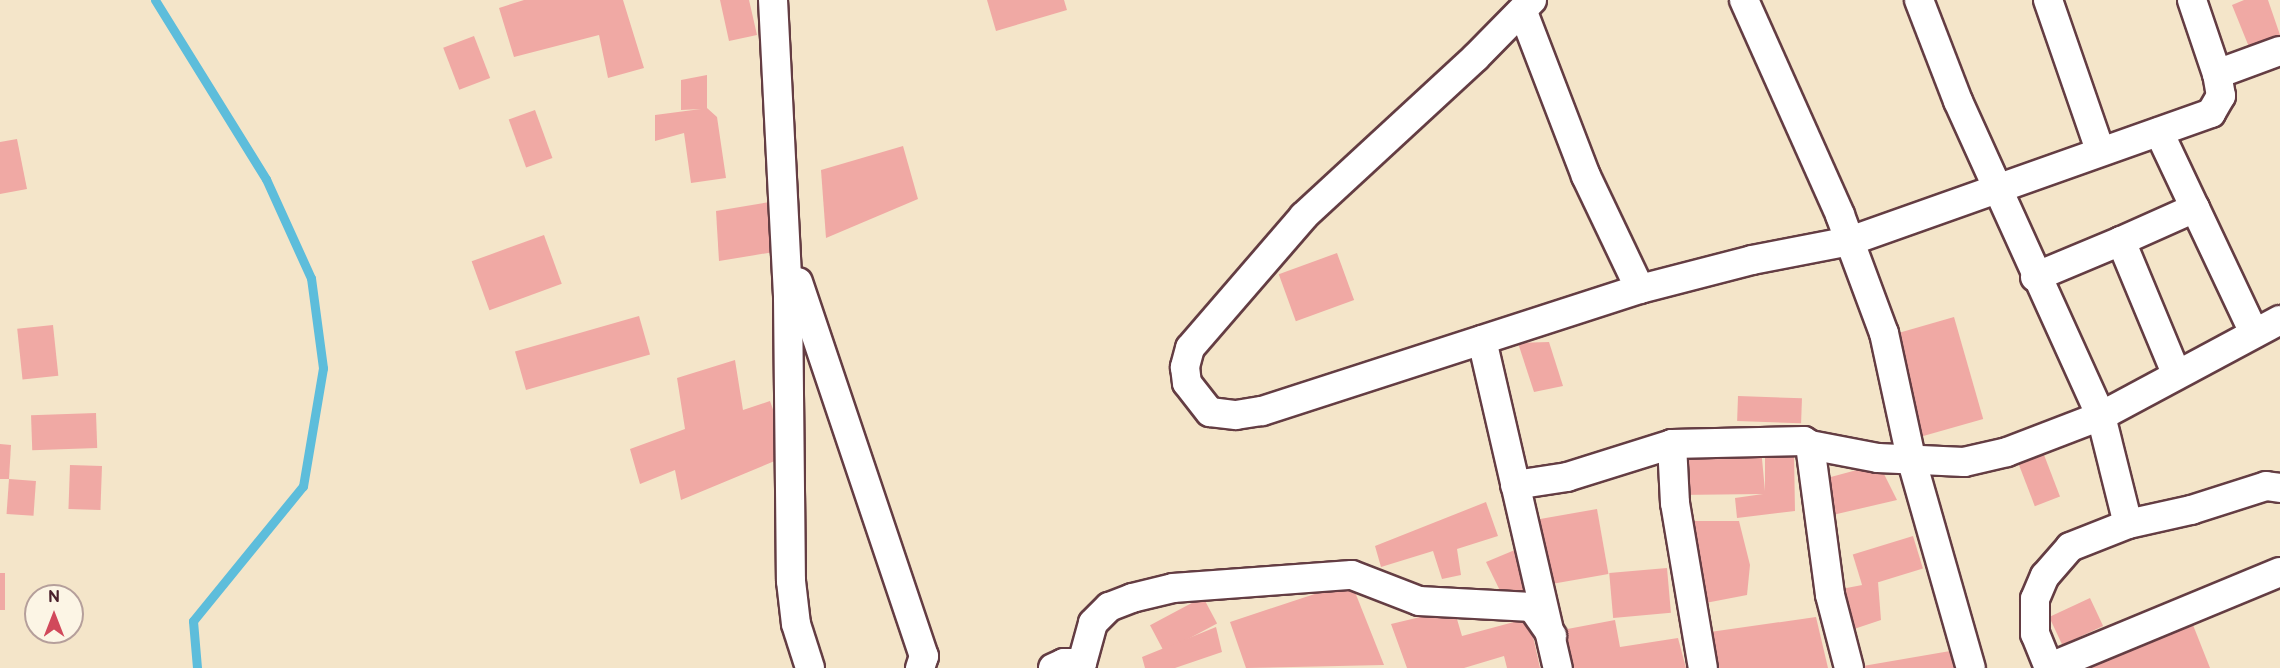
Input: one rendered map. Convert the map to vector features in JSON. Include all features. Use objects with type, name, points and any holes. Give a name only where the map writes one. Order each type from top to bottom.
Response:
[{"type":"street","points":[[773,0],[788,298],[791,581],[796,624],[810,668]]},
{"type":"street","points":[[1744,0],[1850,241],[1884,333],[1911,458],[1971,668]]},
{"type":"street","points":[[1919,0],[2035,277],[2101,416],[2128,524]]},
{"type":"street","points":[[2048,0],[2100,150]]},
{"type":"street","points":[[1640,289],[1586,176],[1527,6],[1304,216],[1190,348],[1185,367],[1187,383],[1210,412],[1236,416],[1262,411],[1640,289],[1752,260],[1850,241],[1997,190],[2100,150],[2211,113],[2221,96],[2217,74],[2192,0]]},
{"type":"street","points":[[2217,74],[2280,51]]},
{"type":"street","points":[[2159,132],[2254,333]]},
{"type":"street","points":[[2035,277],[2195,208]]},
{"type":"street","points":[[2121,241],[2176,373]]},
{"type":"street","points":[[798,282],[924,656],[920,668]]},
{"type":"street","points":[[1515,485],[1567,477],[1672,444],[1804,441],[1810,446],[1878,458],[1964,462],[2007,452],[2101,416],[2176,373],[2280,320]]},
{"type":"street","points":[[1482,340],[1558,668]]},
{"type":"street","points":[[1672,444],[1674,503],[1703,668]]},
{"type":"street","points":[[1810,446],[1830,595],[1849,668]]},
{"type":"street","points":[[2280,488],[2265,486],[2190,510],[2128,524],[2070,547],[2045,576],[2035,599],[2035,634],[2049,668],[2280,572]]},
{"type":"street","points":[[1053,668],[1064,663],[1085,666],[1093,623],[1109,608],[1132,598],[1173,588],[1352,575],[1419,601],[1532,607],[1552,636]]},
{"type":"building","points":[[524,0],[623,0],[644,68],[608,78],[599,35],[514,57],[499,8]]},
{"type":"building","points":[[720,0],[749,0],[757,35],[729,41]]},
{"type":"building","points":[[987,0],[1064,0],[1067,10],[996,31]]},
{"type":"building","points":[[2244,0],[2268,0],[2280,35],[2249,47],[2232,5]]},
{"type":"building","points":[[474,36],[490,78],[459,90],[443,48]]},
{"type":"building","points":[[707,75],[707,108],[717,117],[726,178],[691,183],[684,133],[655,141],[655,115],[701,109],[681,110],[681,80]]},
{"type":"building","points":[[535,110],[552,158],[526,168],[509,120]]},
{"type":"building","points":[[17,139],[27,189],[0,194],[0,142]]},
{"type":"building","points":[[903,146],[918,199],[826,238],[821,170]]},
{"type":"building","points":[[776,201],[780,251],[719,261],[716,211]]},
{"type":"building","points":[[544,235],[562,284],[489,310],[472,261]]},
{"type":"building","points":[[1337,253],[1354,300],[1296,321],[1279,274]]},
{"type":"building","points":[[639,316],[650,354],[526,390],[515,352]]},
{"type":"building","points":[[1954,317],[1983,419],[1920,437],[1891,335]]},
{"type":"building","points":[[53,325],[58,376],[23,379],[17,329]]},
{"type":"building","points":[[1549,342],[1563,386],[1534,392],[1518,343]]},
{"type":"building","points":[[735,360],[743,410],[770,401],[789,455],[681,500],[675,470],[640,484],[630,449],[685,429],[677,378]]},
{"type":"building","points":[[1738,396],[1802,398],[1801,423],[1737,421]]},
{"type":"building","points":[[96,413],[97,448],[32,450],[31,415]]},
{"type":"building","points":[[0,444],[11,445],[9,479],[0,479]]},
{"type":"building","points":[[2041,447],[2060,496],[2035,506],[2016,457]]},
{"type":"building","points":[[1761,448],[1765,491],[1765,455],[1794,454],[1795,511],[1737,518],[1735,498],[1763,494],[1677,495],[1675,450]]},
{"type":"building","points":[[1879,464],[1897,500],[1824,517],[1816,481]]},
{"type":"building","points":[[70,465],[102,466],[100,510],[68,509]]},
{"type":"building","points":[[9,479],[36,481],[33,516],[7,514]]},
{"type":"building","points":[[1486,502],[1498,536],[1457,549],[1461,575],[1442,579],[1433,551],[1381,567],[1375,546]]},
{"type":"building","points":[[1597,509],[1608,574],[1544,585],[1533,520]]},
{"type":"building","points":[[1685,521],[1739,521],[1750,565],[1747,595],[1695,605]]},
{"type":"building","points":[[1913,536],[1923,569],[1863,587],[1853,554]]},
{"type":"building","points":[[1522,547],[1530,591],[1505,601],[1486,562]]},
{"type":"building","points":[[1667,568],[1671,613],[1613,618],[1609,573]]},
{"type":"building","points":[[0,573],[5,573],[5,610],[0,610]]},
{"type":"building","points":[[1351,582],[1384,665],[1246,668],[1230,622]]},
{"type":"building","points":[[1878,582],[1881,620],[1848,631],[1836,590]]},
{"type":"building","points":[[1203,597],[1217,623],[1164,652],[1150,625]]},
{"type":"building","points":[[2090,598],[2103,626],[2062,645],[2049,617]]},
{"type":"building","points":[[1454,609],[1462,636],[1529,618],[1540,668],[1507,668],[1504,656],[1464,668],[1407,668],[1391,624]]},
{"type":"building","points":[[1816,617],[1828,668],[1709,668],[1703,633]]},
{"type":"building","points":[[1615,620],[1620,647],[1678,638],[1686,668],[1567,668],[1562,630]]},
{"type":"building","points":[[2193,625],[2210,668],[2082,668]]},
{"type":"building","points":[[1216,627],[1222,652],[1175,668],[1145,668],[1142,657]]},
{"type":"building","points":[[1956,650],[1961,668],[1863,668],[1863,666]]},
{"type":"waterway","points":[[155,0],[266,179],[311,278],[323,368],[303,486],[193,621],[197,668]]}]
